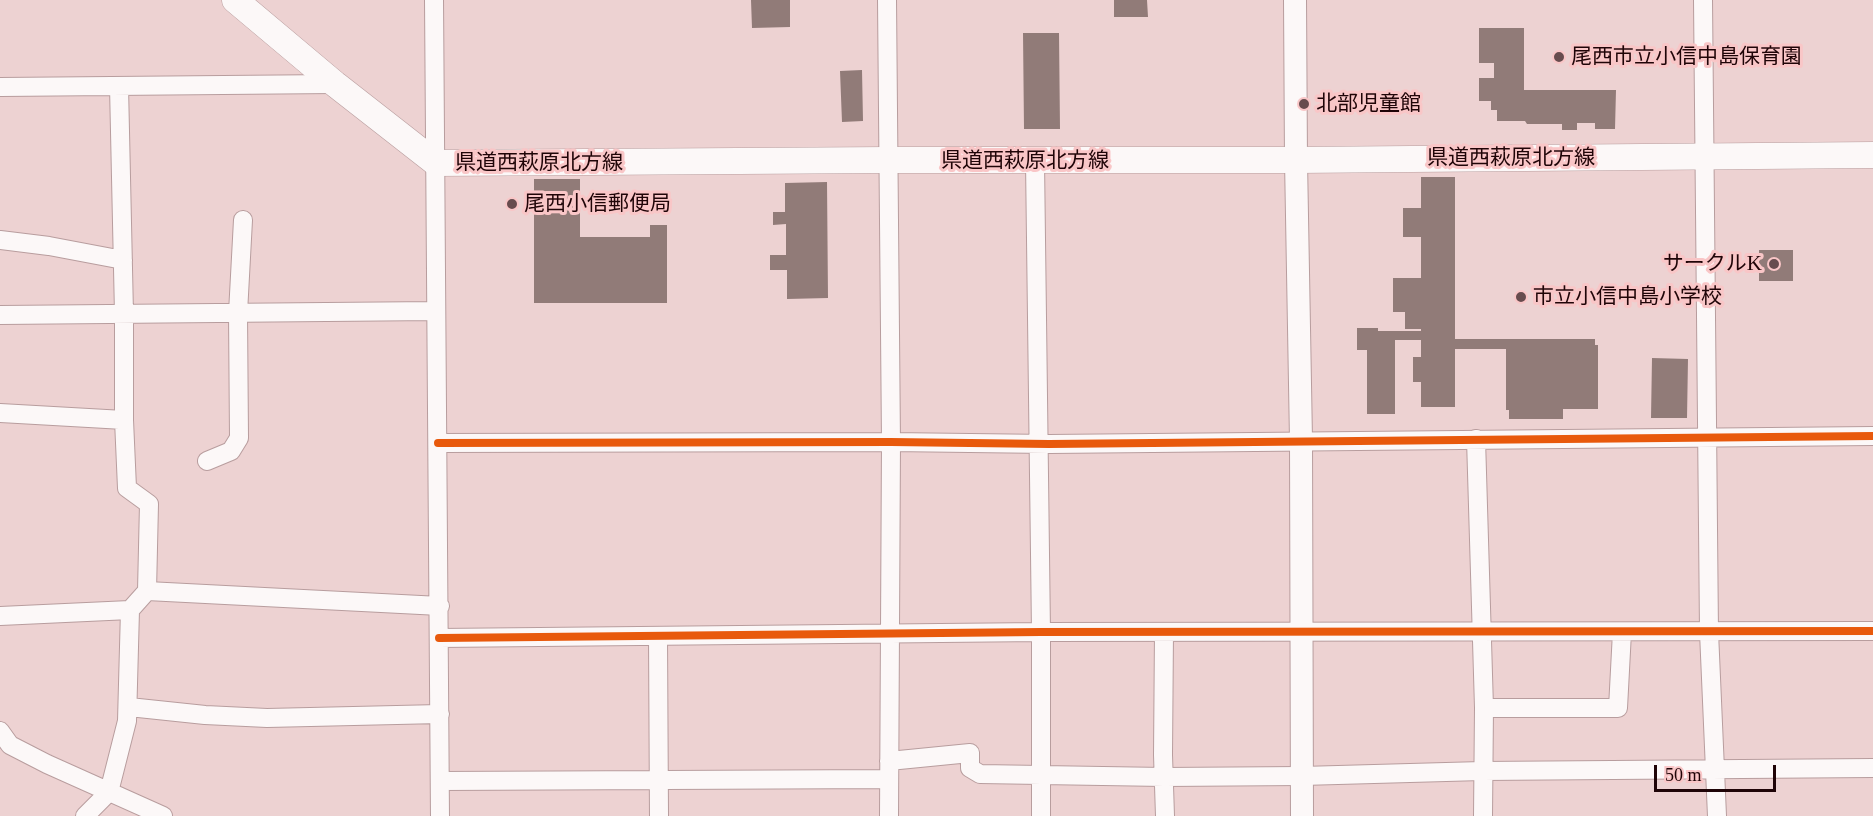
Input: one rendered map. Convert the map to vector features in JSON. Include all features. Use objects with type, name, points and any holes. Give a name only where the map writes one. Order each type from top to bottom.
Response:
[{"type":"main road","name":"県道西萩原北方線","points":[[235,0],[335,84],[436,163],[1873,155]]},
{"type":"street","points":[[435,0],[435,311],[440,606],[440,816]]},
{"type":"street","points":[[887,0],[891,442],[890,816]]},
{"type":"street","points":[[1295,0],[1301,440],[1302,816]]},
{"type":"street","points":[[1703,0],[1709,632],[1717,816]]},
{"type":"street","points":[[0,87],[335,84]]},
{"type":"street","points":[[86,816],[109,792],[128,721],[130,610],[147,591],[149,504],[128,488],[124,420],[119,86]]},
{"type":"street","points":[[1035,161],[1041,816]]},
{"type":"street","points":[[207,461],[231,451],[239,438],[237,313],[243,220]]},
{"type":"street","points":[[0,240],[49,246],[123,260]]},
{"type":"street","points":[[0,315],[435,311]]},
{"type":"street","points":[[0,413],[124,420]]},
{"type":"street","points":[[438,443],[1038,444],[1873,436]]},
{"type":"street","points":[[1476,439],[1484,708],[1483,816]]},
{"type":"street","points":[[147,591],[440,606]]},
{"type":"street","points":[[0,616],[130,610]]},
{"type":"street","points":[[439,638],[1164,632],[1873,631]]},
{"type":"street","points":[[1164,632],[1165,816]]},
{"type":"street","points":[[1484,708],[1618,708],[1622,632]]},
{"type":"street","points":[[658,636],[659,816]]},
{"type":"street","points":[[129,707],[205,715],[267,718],[440,714]]},
{"type":"street","points":[[0,731],[10,745],[164,816]]},
{"type":"street","points":[[440,781],[658,781],[889,770],[970,753],[970,768],[980,774],[1164,777],[1482,771],[1873,768]]},
{"type":"building","points":[[751,0],[790,0],[790,27],[752,28]]},
{"type":"building","points":[[1114,0],[1147,0],[1148,17],[1114,17]]},
{"type":"building","points":[[1479,28],[1524,28],[1524,90],[1616,90],[1615,129],[1595,129],[1595,123],[1577,123],[1577,130],[1562,130],[1562,124],[1497,121],[1497,110],[1491,110],[1491,101],[1479,101],[1479,78],[1494,78],[1494,63],[1479,63]]},
{"type":"building","points":[[1023,33],[1059,33],[1060,129],[1024,129]]},
{"type":"building","points":[[862,70],[863,121],[842,122],[840,71]]},
{"type":"building","points":[[1421,177],[1455,177],[1455,339],[1595,339],[1595,345],[1598,345],[1598,409],[1563,409],[1563,419],[1509,419],[1509,410],[1506,410],[1506,349],[1455,349],[1455,407],[1421,407],[1421,382],[1413,382],[1413,357],[1421,357],[1421,340],[1395,340],[1395,414],[1367,414],[1367,350],[1357,350],[1357,328],[1378,328],[1378,331],[1421,331],[1421,329],[1405,329],[1405,312],[1393,312],[1393,278],[1421,278],[1421,237],[1403,237],[1403,208],[1421,208]]},
{"type":"building","points":[[534,179],[580,179],[580,237],[650,237],[650,225],[667,225],[667,303],[534,303]]},
{"type":"building","points":[[827,182],[828,298],[787,299],[787,270],[770,270],[770,255],[786,255],[786,224],[773,225],[773,212],[785,212],[785,183]]},
{"type":"building","points":[[1759,250],[1793,250],[1793,281],[1759,281]]},
{"type":"building","points":[[1652,358],[1688,359],[1687,418],[1651,418]]},
{"type":"cycle path","points":[[438,443],[1049,444],[1873,436]]},
{"type":"cycle path","points":[[439,638],[1041,632],[1873,631]]},
{"type":"place","name":"尾西市立小信中島保育園","points":[[1559,57]]},
{"type":"place","name":"北部児童館","points":[[1304,104]]},
{"type":"place","name":"尾西小信郵便局","points":[[512,204]]},
{"type":"place","name":"サークルK","points":[[1774,264]]},
{"type":"place","name":"市立小信中島小学校","points":[[1521,297]]}]
